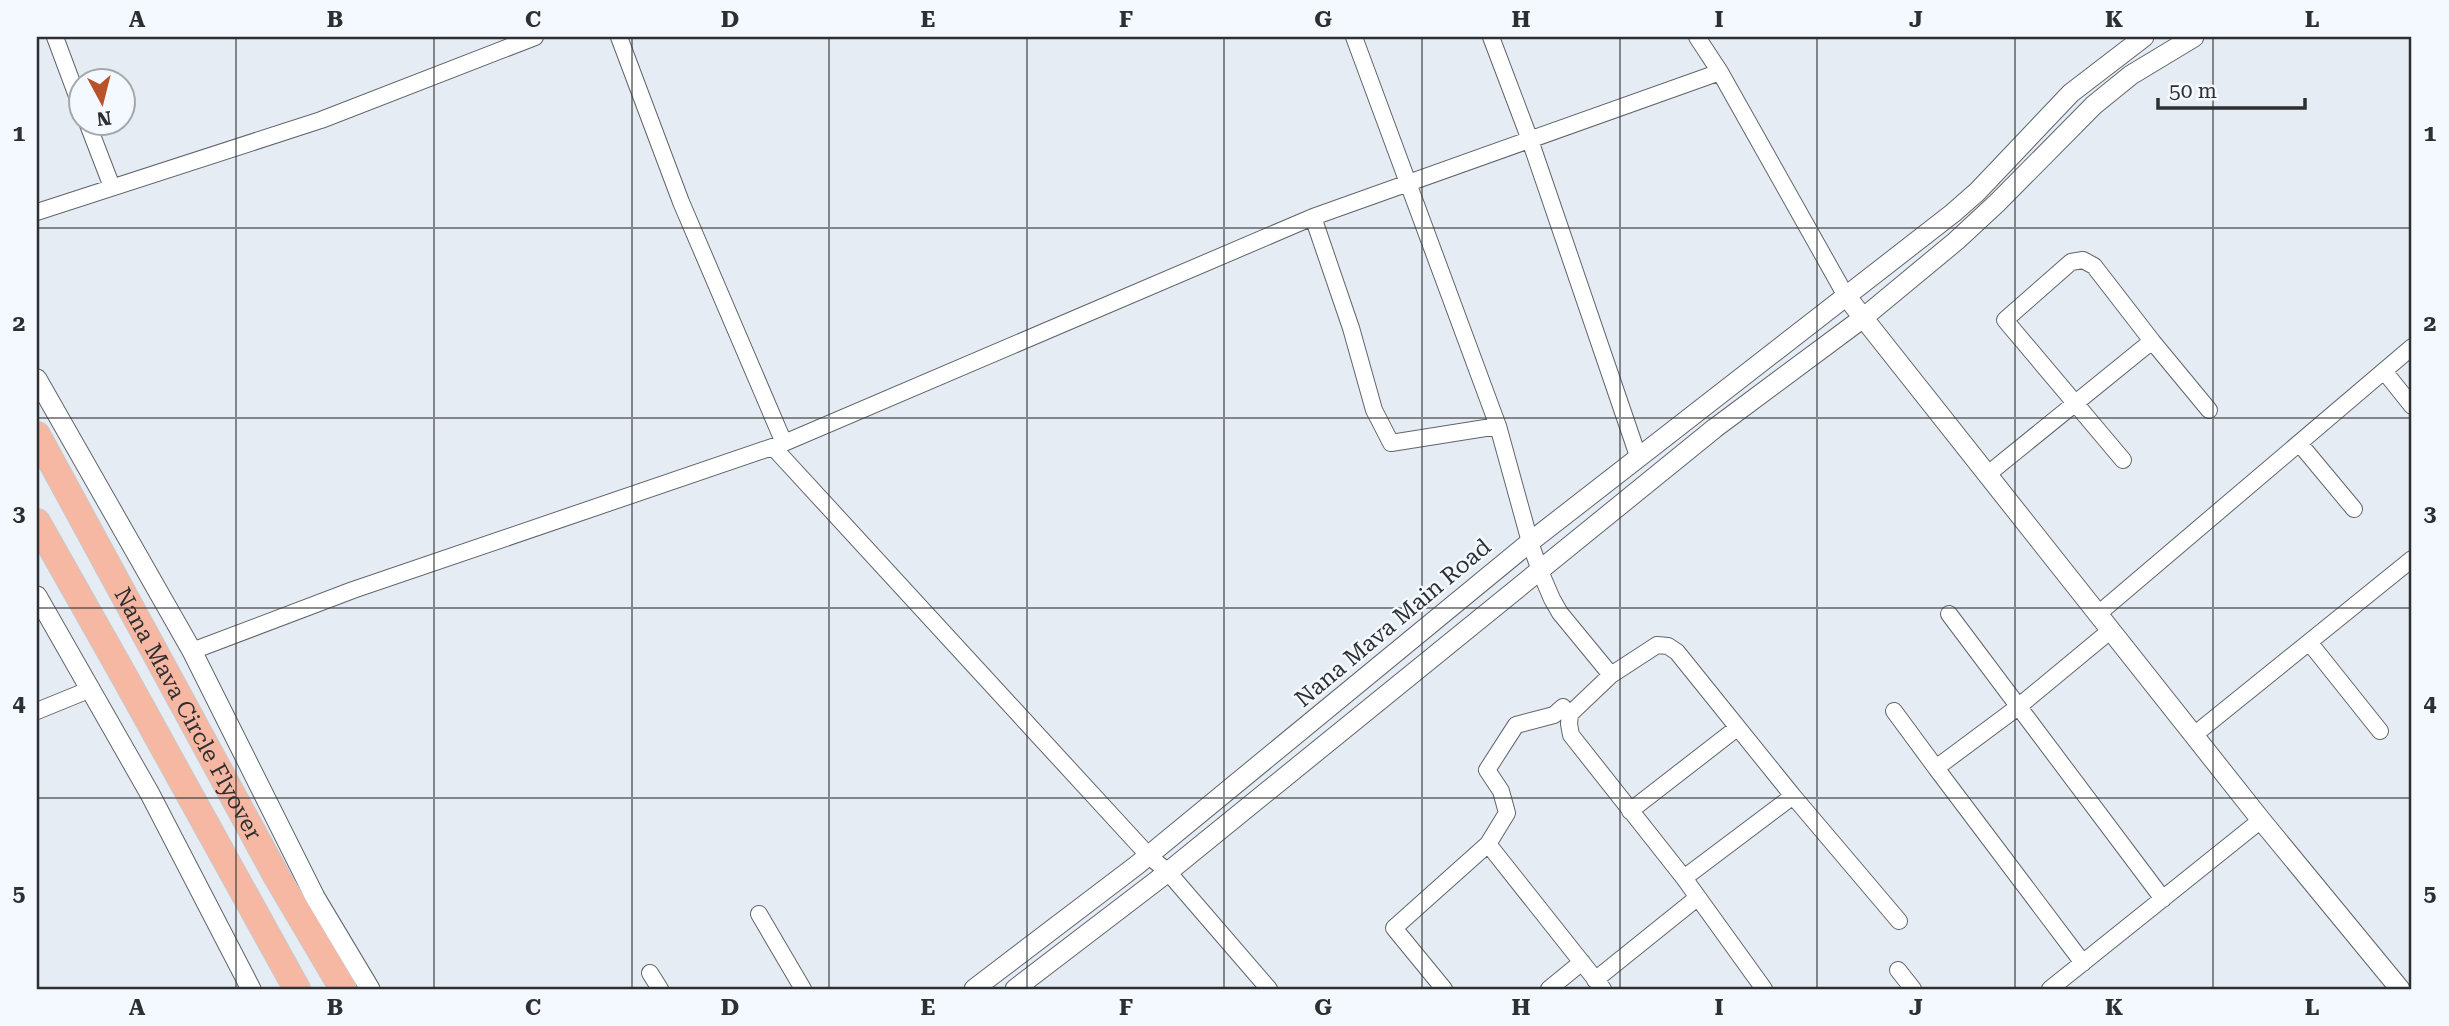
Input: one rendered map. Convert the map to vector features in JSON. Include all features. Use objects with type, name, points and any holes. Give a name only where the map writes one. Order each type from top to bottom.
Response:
[{"type":"highway","name":"Nana Mava Circle Flyover","points":[[37,435],[277,877],[343,989]]},
{"type":"highway","name":"Nana Mava Circle Flyover","points":[[37,522],[296,989]]},
{"type":"street","points":[[55,37],[66,66]]},
{"type":"street","points":[[37,212],[321,120],[535,37]]},
{"type":"street","points":[[619,37],[681,202],[778,445],[1149,856],[1168,872],[1269,989]]},
{"type":"street","points":[[1354,37],[1497,426],[1540,571],[1560,613],[1611,676]]},
{"type":"street","points":[[1491,37],[1530,140],[1638,456]]},
{"type":"street","points":[[1696,37],[1720,72],[1846,296],[2193,735],[2399,989]]},
{"type":"street","name":"Nana Mava Main Road","points":[[974,989],[1149,856],[1530,542],[1977,192],[2071,93],[2144,37]]},
{"type":"street","points":[[1015,989],[1168,872],[1715,428],[1863,318],[1956,242],[2094,105],[2131,75],[2194,37]]},
{"type":"street","points":[[192,651],[353,590],[778,445],[1313,218],[1720,72]]},
{"type":"street","points":[[92,136],[112,187]]},
{"type":"street","points":[[1313,218],[1351,328],[1374,410],[1391,443],[1497,426]]},
{"type":"street","points":[[2123,460],[2005,320],[2071,262],[2083,260],[2094,266],[2209,410]]},
{"type":"street","points":[[1988,474],[2152,341]]},
{"type":"street","points":[[2098,614],[2412,347]]},
{"type":"street","points":[[2384,371],[2412,406]]},
{"type":"street","points":[[37,379],[192,651],[315,897],[370,989]]},
{"type":"street","points":[[2300,443],[2354,509]]},
{"type":"street","points":[[2193,735],[2410,566]]},
{"type":"street","points":[[37,596],[150,794],[251,989]]},
{"type":"street","points":[[1948,614],[2163,899]]},
{"type":"street","points":[[1936,768],[2018,707],[2111,630]]},
{"type":"street","points":[[2309,642],[2380,731]]},
{"type":"street","points":[[1764,989],[1684,878],[1571,735],[1570,714],[1611,676],[1657,645],[1668,646],[1677,652],[1793,796],[1899,921]]},
{"type":"street","points":[[37,711],[91,689]]},
{"type":"street","points":[[1444,989],[1394,928],[1488,844],[1507,813],[1501,791],[1487,770],[1516,726],[1554,715],[1563,707]]},
{"type":"street","points":[[1894,711],[2082,963]]},
{"type":"street","points":[[1630,811],[1737,728]]},
{"type":"street","points":[[1684,878],[1793,796]]},
{"type":"street","points":[[2050,989],[2261,820]]},
{"type":"street","points":[[1488,844],[1599,984],[1698,898]]},
{"type":"street","points":[[759,914],[803,989]]},
{"type":"street","points":[[1549,989],[1582,962]]},
{"type":"street","points":[[1898,970],[1913,989]]},
{"type":"street","points":[[650,973],[660,989]]}]
